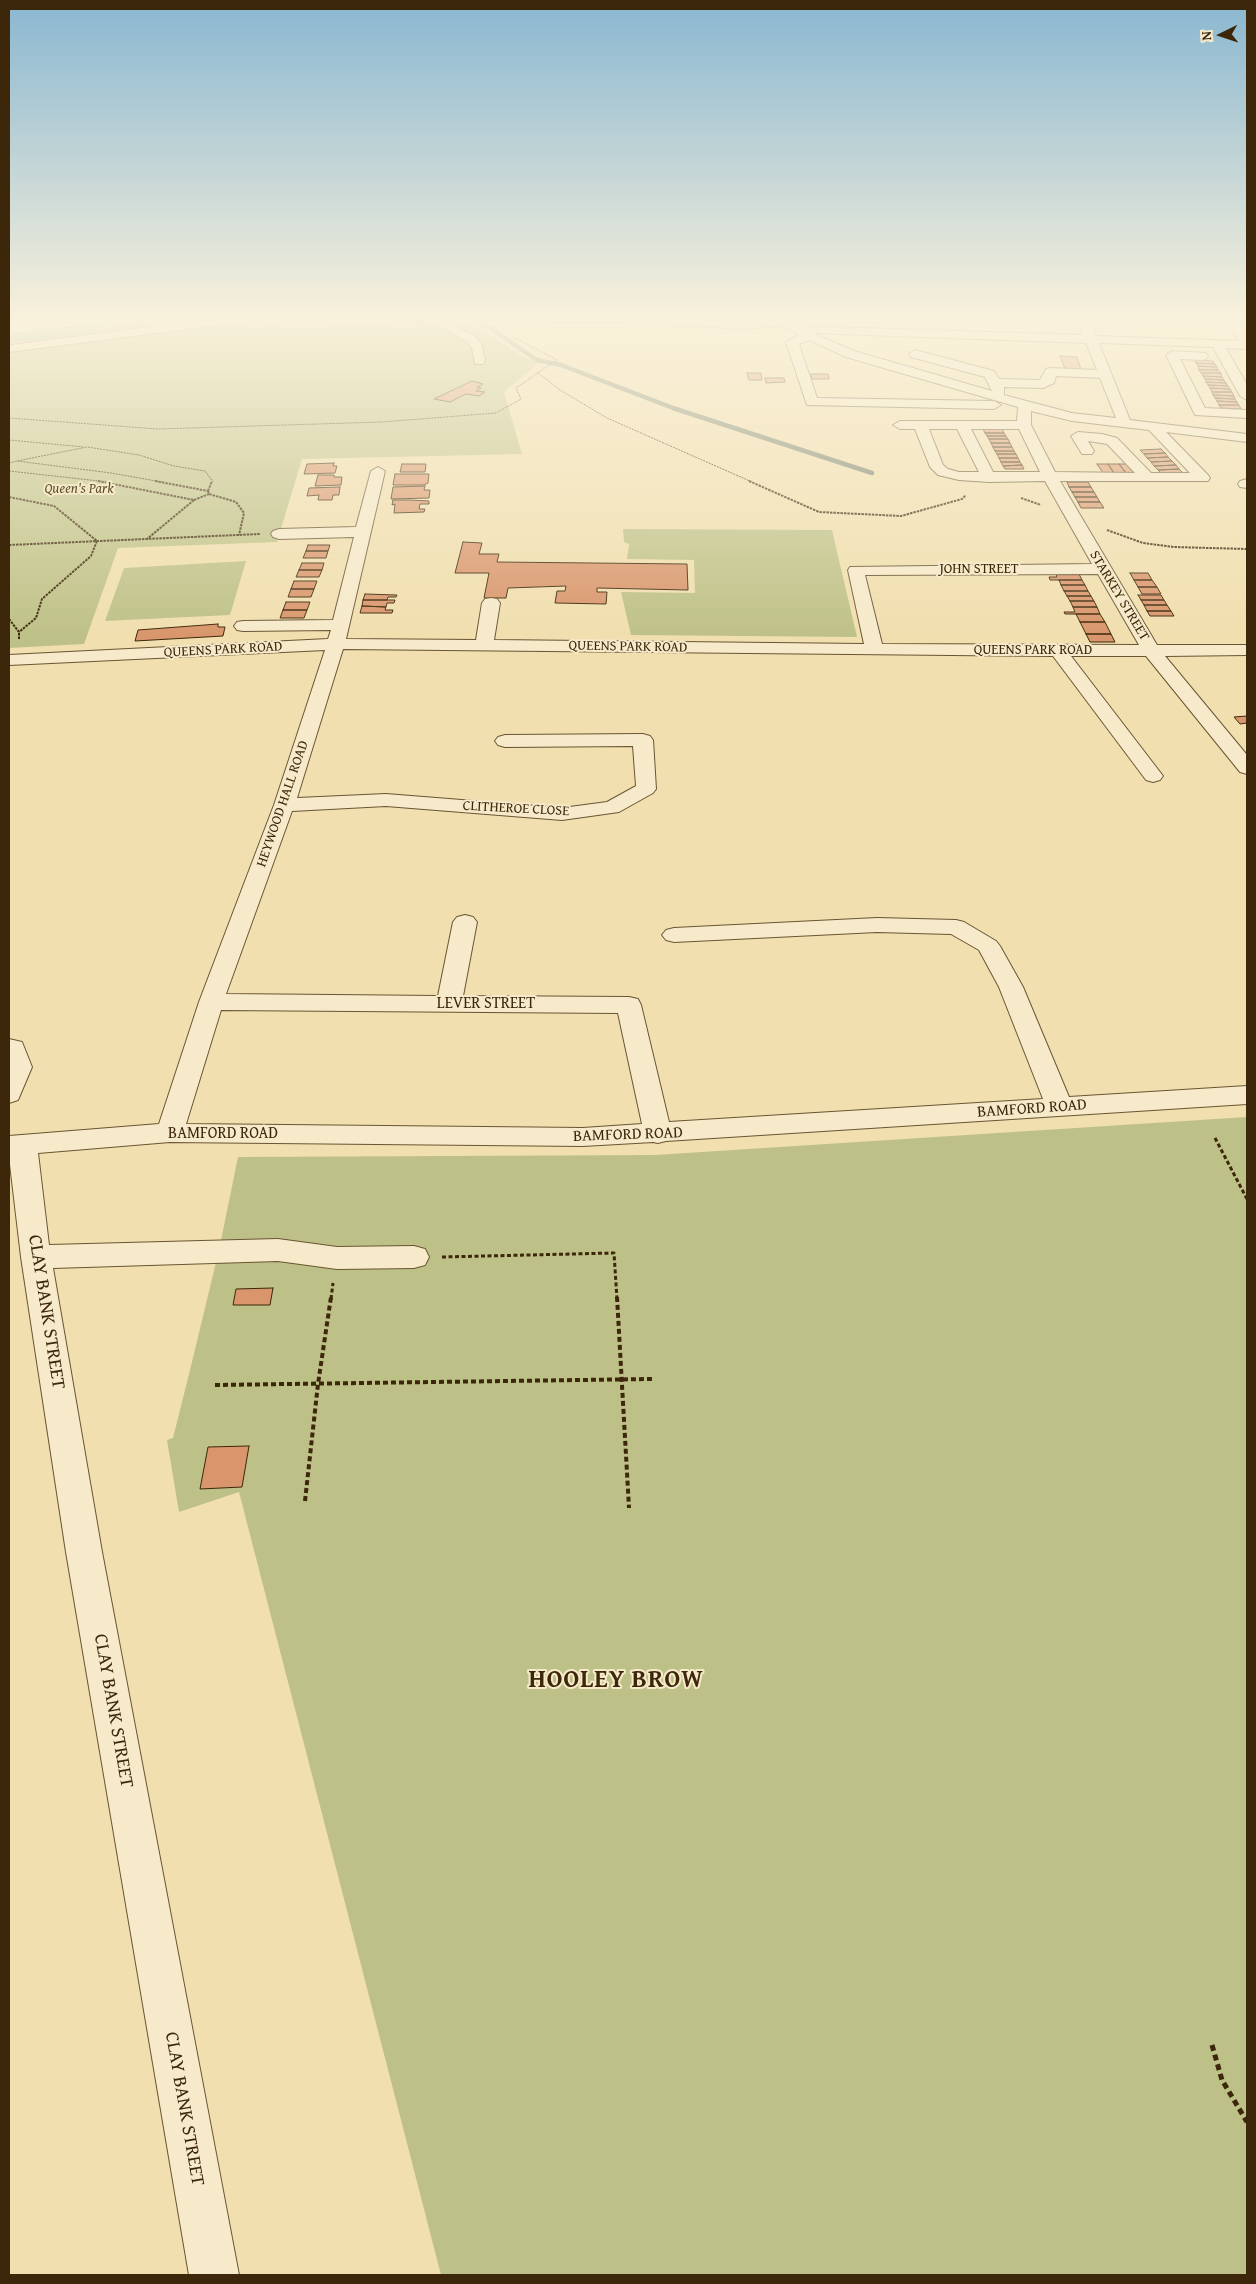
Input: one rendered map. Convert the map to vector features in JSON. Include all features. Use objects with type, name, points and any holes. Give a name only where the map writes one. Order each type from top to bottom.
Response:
[{"type":"street","points":[[1122,424],[1247,438]]},
{"type":"street","points":[[900,425],[1024,425]]},
{"type":"street","points":[[920,425],[937,467],[944,472],[981,478],[1203,478],[1154,428]]},
{"type":"street","points":[[962,425],[981,478]]},
{"type":"street","name":"STARKEY STREET","points":[[1024,425],[1050,477],[1151,651],[1247,768]]},
{"type":"street","points":[[1087,451],[1078,436],[1107,439],[1121,449],[1147,478]]},
{"type":"street","points":[[1156,448],[1174,448]]},
{"type":"street","points":[[1121,449],[1139,449]]},
{"type":"street","name":"HEYWOOD HALL ROAD","points":[[170,1133],[211,1002],[284,805],[338,635],[378,471]]},
{"type":"street","points":[[279,534],[363,532]]},
{"type":"street","name":"JOHN STREET","points":[[874,649],[856,570],[1102,568]]},
{"type":"street","points":[[484,646],[491,604]]},
{"type":"street","points":[[243,626],[338,635]]},
{"type":"street","name":"QUEENS PARK ROAD","points":[[9,660],[338,635],[484,646],[1058,651],[1247,650]]},
{"type":"street","points":[[1058,651],[1153,776]]},
{"type":"street","name":"CLITHEROE CLOSE","points":[[284,805],[386,800],[562,814],[612,808],[646,789],[643,740],[505,741]]},
{"type":"street","points":[[449,1004],[465,922]]},
{"type":"street","points":[[674,935],[877,925],[956,927],[988,946],[1011,987],[1060,1107]]},
{"type":"street","name":"LEVER STREET","points":[[211,1002],[629,1005],[658,1134]]},
{"type":"street","points":[[9,1047],[13,1048],[19,1067],[9,1094]]},
{"type":"street","name":"BAMFORD ROAD","points":[[16,1145],[170,1133],[584,1137],[658,1134],[1247,1095]]},
{"type":"street","name":"CLAY BANK STREET","points":[[16,1145],[84,1552],[214,2275]]},
{"type":"street","points":[[36,1257],[278,1250],[337,1258],[414,1257]]},
{"type":"path","points":[[85,424],[158,429],[331,424]]},
{"type":"path","points":[[620,424],[819,512],[894,516],[913,513],[962,499],[981,478]]},
{"type":"path","points":[[9,440],[46,442],[139,455],[174,466],[206,471],[213,482],[208,490],[209,494]]},
{"type":"path","points":[[9,463],[87,447]]},
{"type":"path","points":[[17,461],[111,473],[208,490]]},
{"type":"path","points":[[9,470],[106,482],[194,500]]},
{"type":"path","points":[[147,539],[194,500],[209,494],[236,502],[244,513],[240,535]]},
{"type":"path","points":[[9,497],[54,506],[97,541]]},
{"type":"path","points":[[1019,497],[1056,510],[1066,523],[1109,530],[1143,543],[1174,547],[1247,549]]},
{"type":"path","points":[[9,545],[279,534]]},
{"type":"path","points":[[19,632],[36,618],[42,599],[91,556],[97,541]]},
{"type":"path","points":[[1215,1138],[1247,1199]]},
{"type":"path","points":[[414,1257],[614,1253],[628,1508]]},
{"type":"path","points":[[305,1501],[318,1384],[337,1258]]},
{"type":"path","points":[[215,1385],[652,1379]]},
{"type":"path","points":[[1212,2046],[1222,2080],[1247,2122]]},
{"type":"green space","name":"Queen's Park","points":[[9,424],[513,424],[522,454],[302,459],[277,542],[118,548],[84,644],[9,648]]},
{"type":"green space","points":[[623,529],[832,530],[857,637],[631,635],[621,592],[695,593],[694,560],[627,559],[629,544],[624,542]]},
{"type":"green space","points":[[246,561],[230,615],[105,621],[124,568]]},
{"type":"green space","points":[[1247,1117],[1247,2275],[441,2275],[239,1492],[179,1512],[167,1440],[173,1438],[219,1250],[238,1157],[655,1155]]},
{"type":"building","points":[[983,429],[1002,429],[1004,433],[985,433]]},
{"type":"building","points":[[985,433],[1004,433],[1006,436],[987,436]]},
{"type":"building","points":[[987,436],[1006,436],[1008,439],[989,439]]},
{"type":"building","points":[[989,439],[1008,439],[1010,443],[991,443]]},
{"type":"building","points":[[991,443],[1010,443],[1012,447],[993,447]]},
{"type":"building","points":[[993,447],[1012,447],[1014,451],[995,451]]},
{"type":"building","points":[[1161,449],[1165,453],[1144,454],[1140,450]]},
{"type":"building","points":[[995,451],[1014,451],[1016,454],[997,454]]},
{"type":"building","points":[[1165,453],[1168,457],[1147,458],[1144,454]]},
{"type":"building","points":[[997,454],[1016,454],[1018,458],[999,458]]},
{"type":"building","points":[[1168,457],[1172,461],[1151,462],[1147,458]]},
{"type":"building","points":[[999,458],[1018,458],[1020,462],[1001,462]]},
{"type":"building","points":[[1172,461],[1176,465],[1154,466],[1151,462]]},
{"type":"building","points":[[1001,462],[1020,462],[1022,465],[1003,466]]},
{"type":"building","points":[[334,463],[333,466],[337,466],[335,473],[304,474],[307,464]]},
{"type":"building","points":[[402,464],[426,464],[425,472],[400,472]]},
{"type":"building","points":[[1097,464],[1108,464],[1114,473],[1103,473]]},
{"type":"building","points":[[1108,464],[1119,464],[1126,473],[1114,473]]},
{"type":"building","points":[[1119,464],[1131,464],[1137,473],[1126,473]]},
{"type":"building","points":[[1022,465],[1024,469],[1005,469],[1003,466]]},
{"type":"building","points":[[1176,465],[1179,469],[1158,470],[1154,466]]},
{"type":"building","points":[[1179,469],[1183,473],[1162,474],[1158,470]]},
{"type":"building","points":[[395,474],[429,474],[428,483],[424,485],[393,485]]},
{"type":"building","points":[[318,475],[342,477],[341,485],[315,486]]},
{"type":"building","points":[[1067,482],[1088,482],[1091,487],[1069,487]]},
{"type":"building","points":[[425,486],[424,490],[430,490],[429,498],[391,499],[393,487]]},
{"type":"building","points":[[340,487],[339,495],[333,495],[332,500],[318,500],[319,495],[307,496],[309,488]]},
{"type":"building","points":[[1069,487],[1091,487],[1094,492],[1072,492]]},
{"type":"building","points":[[1072,492],[1094,492],[1097,497],[1075,497]]},
{"type":"building","points":[[1075,497],[1097,497],[1100,502],[1078,502]]},
{"type":"building","points":[[393,500],[429,501],[429,504],[420,504],[419,509],[425,509],[424,512],[394,513],[395,504],[392,505]]},
{"type":"building","points":[[1078,502],[1100,502],[1104,508],[1081,508]]},
{"type":"building","points":[[463,542],[482,543],[479,554],[499,554],[497,562],[687,564],[688,590],[597,588],[597,592],[607,592],[606,604],[555,603],[557,591],[565,591],[566,586],[508,588],[506,598],[484,598],[489,573],[455,573]]},
{"type":"building","points":[[308,545],[330,545],[328,551],[306,551]]},
{"type":"building","points":[[306,551],[328,551],[326,558],[303,558]]},
{"type":"building","points":[[302,563],[324,563],[322,570],[299,570]]},
{"type":"building","points":[[299,570],[322,570],[319,577],[296,577]]},
{"type":"building","points":[[1130,573],[1148,573],[1152,580],[1134,580]]},
{"type":"building","points":[[1056,574],[1079,574],[1082,580],[1050,580],[1049,577],[1057,577]]},
{"type":"building","points":[[1059,580],[1082,580],[1085,585],[1061,585]]},
{"type":"building","points":[[1134,580],[1152,580],[1157,587],[1138,587]]},
{"type":"building","points":[[294,581],[317,581],[314,589],[291,589]]},
{"type":"building","points":[[1061,585],[1085,585],[1088,591],[1064,591]]},
{"type":"building","points":[[1138,587],[1157,587],[1161,594],[1142,594]]},
{"type":"building","points":[[291,589],[314,589],[311,597],[288,597]]},
{"type":"building","points":[[1064,591],[1088,591],[1091,596],[1067,596]]},
{"type":"building","points":[[365,594],[397,595],[396,597],[388,597],[387,600],[363,600]]},
{"type":"building","points":[[1138,595],[1161,595],[1164,600],[1141,600]]},
{"type":"building","points":[[1067,596],[1091,596],[1094,601],[1070,601]]},
{"type":"building","points":[[363,600],[395,600],[394,603],[387,603],[386,607],[362,606]]},
{"type":"building","points":[[1141,600],[1164,600],[1167,605],[1144,605]]},
{"type":"building","points":[[1070,601],[1094,601],[1097,607],[1073,607]]},
{"type":"building","points":[[286,602],[310,602],[307,610],[283,610]]},
{"type":"building","points":[[1144,605],[1167,605],[1171,611],[1147,611]]},
{"type":"building","points":[[362,606],[386,607],[385,610],[393,610],[392,613],[360,613]]},
{"type":"building","points":[[1073,607],[1097,607],[1100,614],[1065,614],[1064,612],[1075,612]]},
{"type":"building","points":[[283,610],[307,610],[304,618],[280,618]]},
{"type":"building","points":[[1147,611],[1171,611],[1174,616],[1150,616]]},
{"type":"building","points":[[1076,614],[1100,614],[1105,622],[1080,622]]},
{"type":"building","points":[[1080,622],[1105,622],[1111,634],[1086,634]]},
{"type":"building","points":[[218,624],[218,627],[225,627],[223,636],[135,641],[138,630]]},
{"type":"building","points":[[1086,634],[1111,634],[1115,642],[1090,642]]},
{"type":"building","points":[[1247,716],[1247,723],[1240,724],[1234,717]]},
{"type":"building","points":[[273,1288],[270,1305],[233,1305],[236,1289]]},
{"type":"building","points":[[249,1446],[242,1487],[200,1489],[208,1447]]},
{"type":"waterway","points":[[721,424],[872,473]]},
{"type":"district","name":"HOOLEY BROW","points":[[616,1681]]}]
